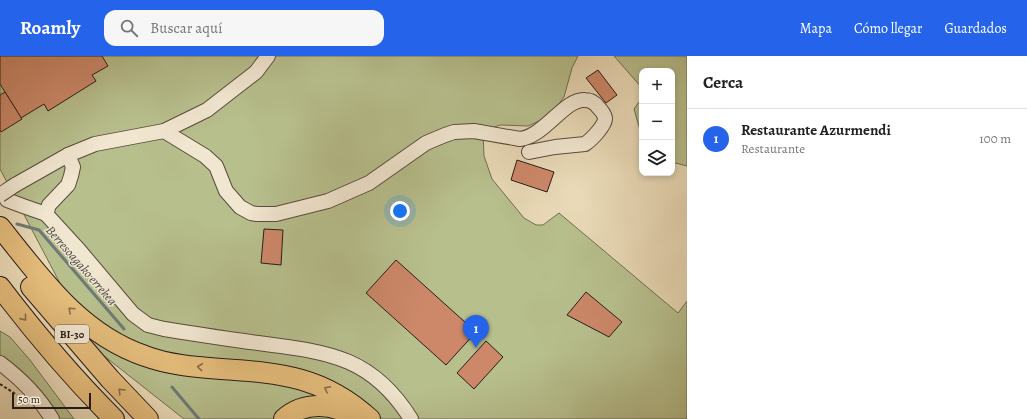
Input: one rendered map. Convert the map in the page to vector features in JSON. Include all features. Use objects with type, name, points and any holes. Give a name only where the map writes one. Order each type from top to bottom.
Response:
[{"type":"highway","points":[[0,227],[64,303],[85,323],[119,345],[145,356],[184,365],[259,371],[302,379],[323,386],[342,397],[370,419]]},
{"type":"highway","name":"BI-30","points":[[0,246],[40,297],[110,379],[148,419]]},
{"type":"highway","name":"BI-30","points":[[0,287],[66,368],[114,419]]},
{"type":"highway","points":[[284,419],[300,409],[321,406],[341,410],[358,419]]},
{"type":"street","points":[[268,56],[256,72],[207,110],[164,131],[95,144],[68,155],[15,185],[4,198],[46,214],[79,250],[133,314],[148,324],[164,329],[295,348],[336,356],[358,366],[378,380],[404,407],[411,419]]},
{"type":"street","points":[[164,131],[205,156],[216,166],[226,192],[240,207],[251,213],[276,214],[328,201],[369,183],[426,143],[444,135],[454,132],[474,131],[520,139],[526,138],[536,133],[569,106],[582,100],[588,100],[594,103],[604,115],[605,120],[603,125],[585,144],[555,147],[529,152]]},
{"type":"street","points":[[46,214],[49,205],[68,185],[73,168],[68,155]]},
{"type":"street","points":[[0,362],[35,396],[48,417]]},
{"type":"green space","points":[[0,56],[578,56],[572,68],[564,97],[550,116],[528,126],[500,125],[483,131],[484,156],[492,179],[524,218],[536,225],[543,225],[559,213],[678,313],[687,301],[687,419],[184,419],[94,348],[0,169]]},
{"type":"green space","points":[[614,56],[687,56],[687,166],[675,163],[675,68],[639,68],[639,85]]},
{"type":"green space","points":[[639,102],[639,126],[634,109]]},
{"type":"green space","points":[[0,331],[10,337],[30,360],[74,419],[49,419],[0,364]]},
{"type":"building","points":[[0,56],[102,56],[108,66],[92,75],[96,81],[48,111],[44,104],[21,118],[0,84]]},
{"type":"building","points":[[598,70],[617,95],[606,103],[586,78]]},
{"type":"building","points":[[5,92],[22,119],[1,132],[0,95]]},
{"type":"building","points":[[517,160],[554,172],[547,192],[511,180]]},
{"type":"building","points":[[264,229],[283,230],[281,265],[261,263]]},
{"type":"building","points":[[396,260],[476,332],[446,365],[366,293]]},
{"type":"building","points":[[586,292],[622,322],[609,337],[567,315]]},
{"type":"building","points":[[486,341],[503,357],[474,389],[457,373]]},
{"type":"waterway","name":"Berresoagako errekea","points":[[17,224],[39,230],[124,329]]},
{"type":"waterway","name":"Berresoagako errekea","points":[[172,387],[199,419]]},
{"type":"place","name":"Restaurante Azurmendi","points":[[476,348]]}]
